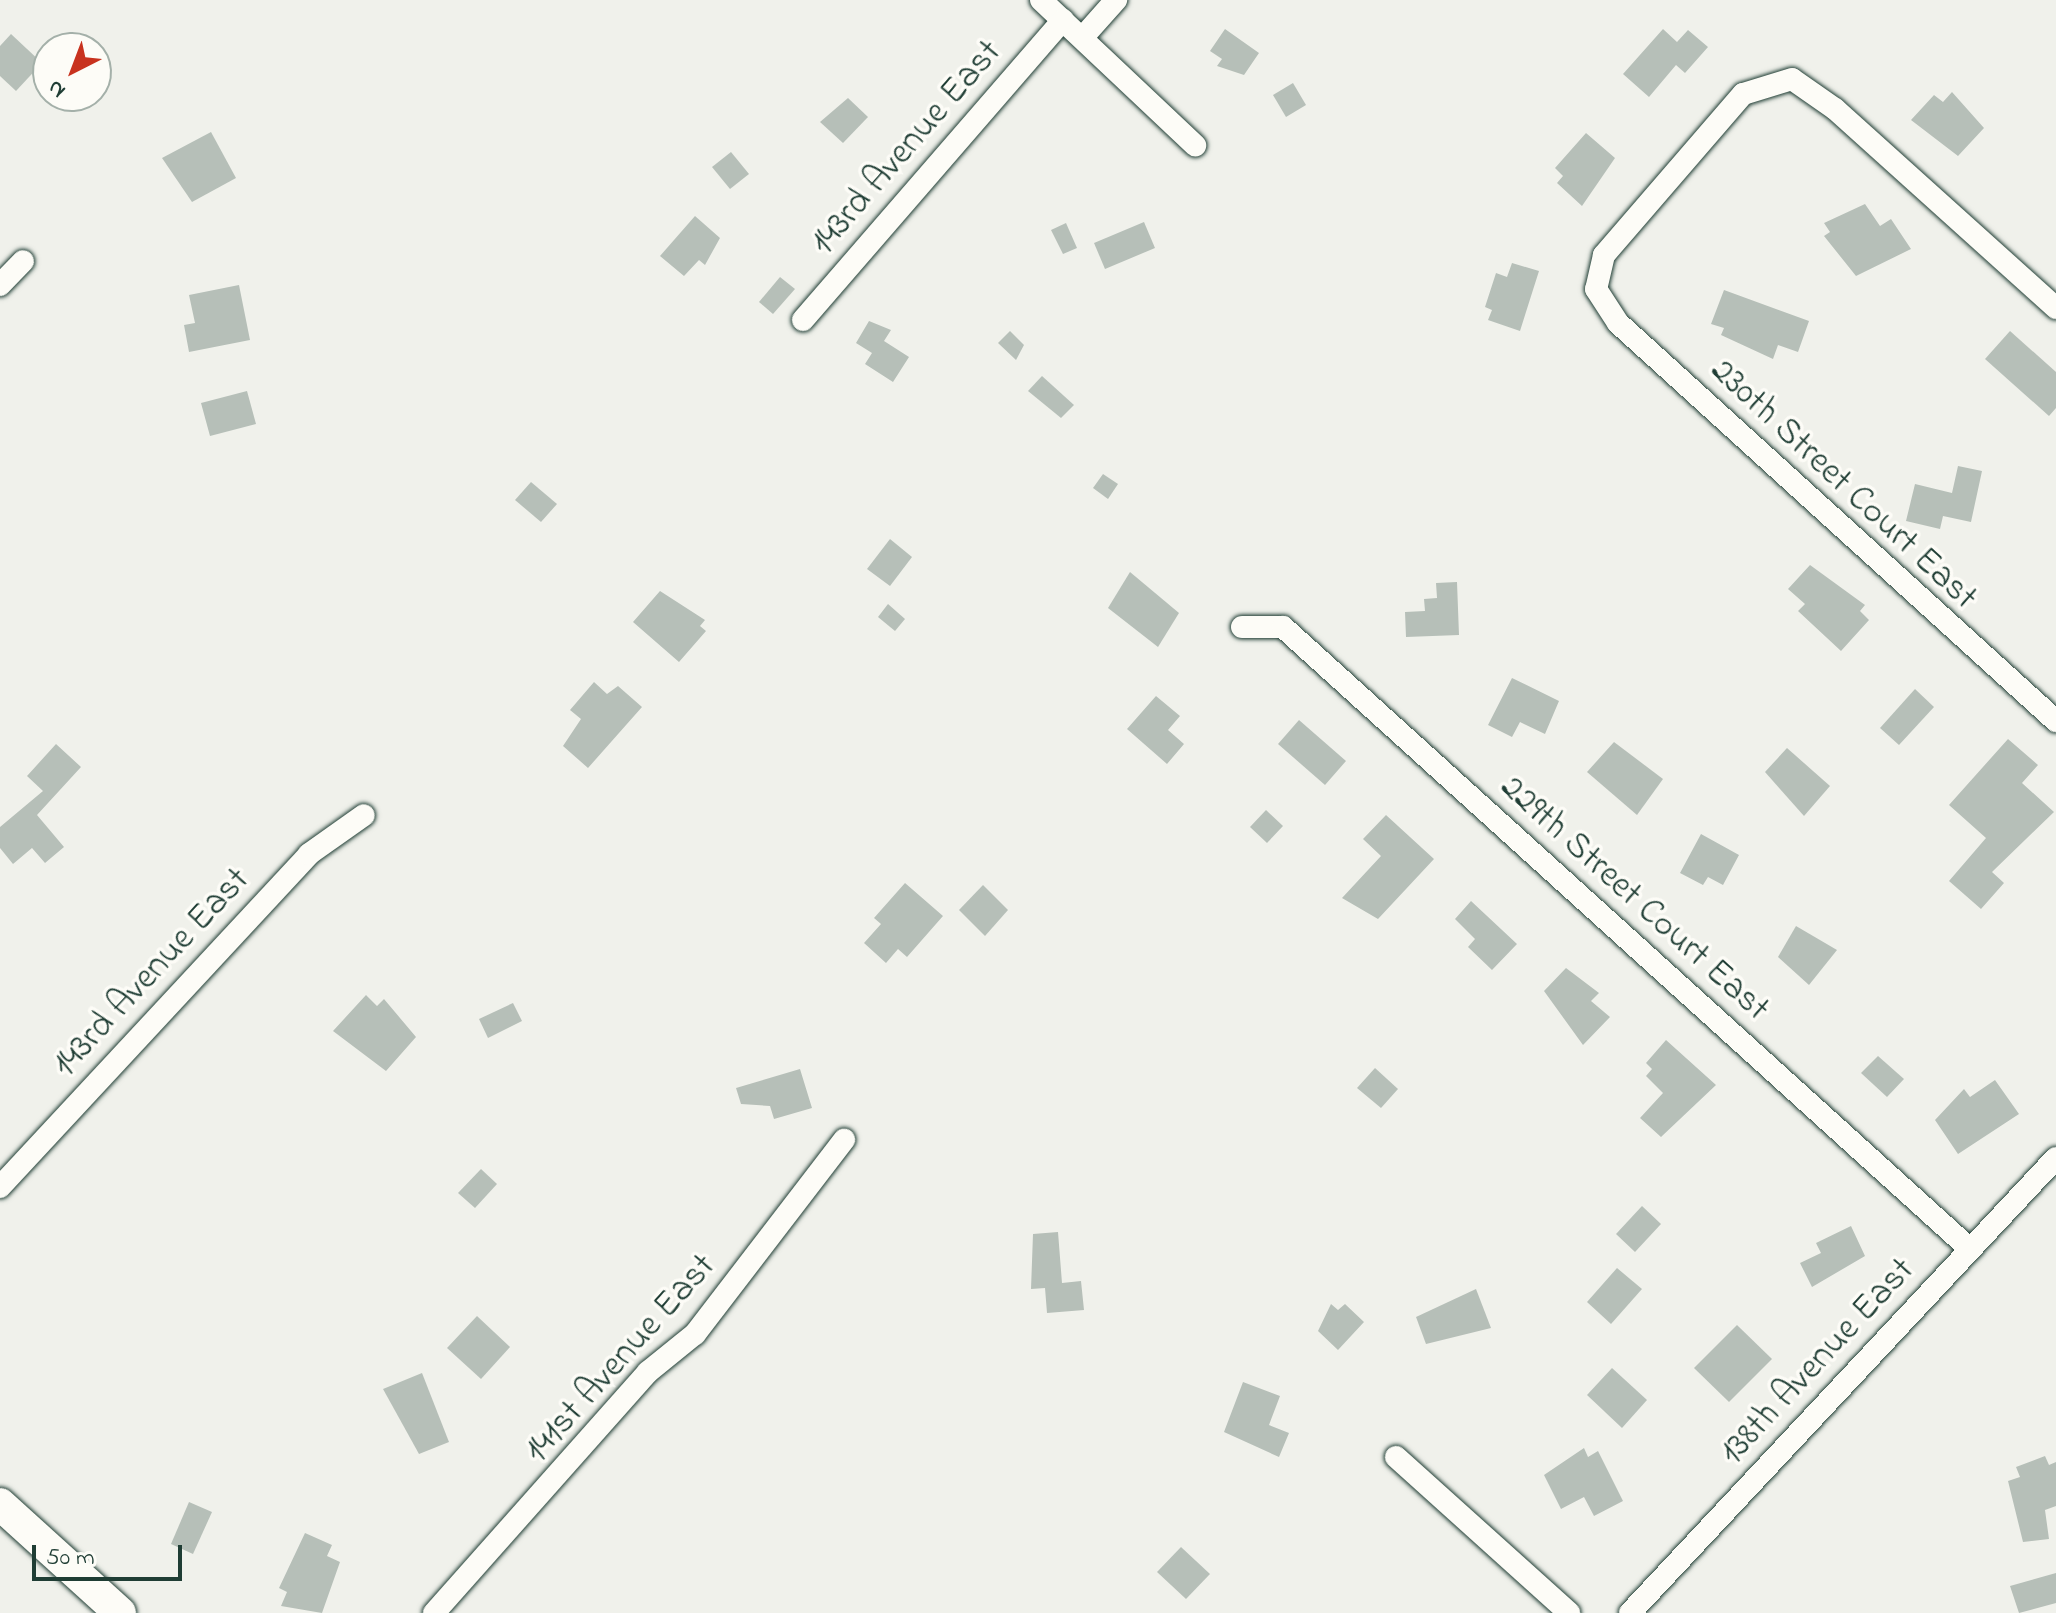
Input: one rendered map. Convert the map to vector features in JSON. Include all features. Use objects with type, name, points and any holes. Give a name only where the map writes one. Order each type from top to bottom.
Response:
[{"type":"street","points":[[1041,0],[1195,145]]},
{"type":"street","points":[[1083,37],[1116,0]]},
{"type":"street","name":"143rd Avenue East","points":[[803,320],[1063,20]]},
{"type":"street","name":"230th Street Court East","points":[[2056,308],[1806,85],[1777,81],[1733,106],[1604,255],[1596,289],[1629,333],[2056,721]]},
{"type":"street","points":[[0,285],[23,261]]},
{"type":"street","name":"229th Street Court East","points":[[1242,627],[1283,627],[1970,1249]]},
{"type":"street","name":"143rd Avenue East","points":[[0,1187],[309,854],[364,815]]},
{"type":"street","name":"141st Avenue East","points":[[434,1613],[648,1372],[695,1334],[844,1140]]},
{"type":"street","name":"138th Avenue East","points":[[1630,1613],[2056,1158]]},
{"type":"street","points":[[1396,1457],[1569,1613]]},
{"type":"street","points":[[0,1504],[120,1613]]},
{"type":"building","points":[[1225,29],[1259,53],[1244,75],[1217,66],[1222,59],[1210,51]]},
{"type":"building","points":[[1663,29],[1677,42],[1688,30],[1708,47],[1685,73],[1676,65],[1649,97],[1623,74]]},
{"type":"building","points":[[11,34],[32,54],[32,74],[16,91],[0,76],[0,46]]},
{"type":"building","points":[[1293,83],[1306,105],[1286,117],[1273,95]]},
{"type":"building","points":[[1952,92],[1984,128],[1958,156],[1911,120],[1934,95],[1943,102]]},
{"type":"building","points":[[848,98],[868,117],[843,143],[820,122]]},
{"type":"building","points":[[211,132],[236,178],[192,202],[162,158]]},
{"type":"building","points":[[1586,133],[1615,158],[1582,206],[1557,183],[1563,176],[1555,168]]},
{"type":"building","points":[[731,152],[749,174],[730,189],[712,167]]},
{"type":"building","points":[[1865,204],[1880,226],[1891,219],[1911,249],[1856,276],[1824,236],[1830,232],[1824,223]]},
{"type":"building","points":[[695,216],[720,238],[705,265],[699,260],[684,276],[660,256]]},
{"type":"building","points":[[1144,222],[1155,248],[1105,269],[1094,243]]},
{"type":"building","points":[[1066,223],[1077,248],[1063,254],[1051,230]]},
{"type":"building","points":[[1512,263],[1539,271],[1520,331],[1488,320],[1492,310],[1485,307],[1496,273],[1507,277]]},
{"type":"building","points":[[780,277],[795,289],[773,314],[759,302]]},
{"type":"building","points":[[239,285],[250,340],[189,352],[184,325],[195,323],[189,295]]},
{"type":"building","points":[[1724,290],[1809,321],[1798,352],[1778,345],[1773,359],[1721,335],[1724,328],[1711,324]]},
{"type":"building","points":[[869,321],[891,330],[884,341],[909,357],[893,382],[865,364],[872,353],[856,343]]},
{"type":"building","points":[[1010,331],[1024,345],[1016,360],[998,343]]},
{"type":"building","points":[[2010,331],[2056,372],[2056,408],[2049,416],[1985,359]]},
{"type":"building","points":[[1042,376],[1074,405],[1061,418],[1028,391]]},
{"type":"building","points":[[247,391],[256,424],[210,436],[201,403]]},
{"type":"building","points":[[1958,466],[1982,471],[1971,522],[1943,516],[1940,529],[1906,521],[1915,484],[1952,493]]},
{"type":"building","points":[[1103,474],[1118,484],[1108,499],[1093,488]]},
{"type":"building","points":[[531,482],[557,504],[541,522],[515,500]]},
{"type":"building","points":[[890,539],[912,557],[890,586],[867,569]]},
{"type":"building","points":[[1810,565],[1865,605],[1860,611],[1869,620],[1841,651],[1798,611],[1805,604],[1788,589]]},
{"type":"building","points":[[1130,572],[1179,613],[1158,647],[1108,608]]},
{"type":"building","points":[[1457,582],[1459,635],[1406,637],[1405,612],[1425,611],[1424,599],[1437,598],[1436,583]]},
{"type":"building","points":[[660,591],[705,620],[700,626],[706,631],[679,662],[633,622]]},
{"type":"building","points":[[888,604],[905,619],[895,631],[878,617]]},
{"type":"building","points":[[1512,678],[1559,701],[1545,734],[1520,722],[1512,737],[1488,725]]},
{"type":"building","points":[[594,682],[607,694],[618,686],[642,707],[588,768],[563,746],[581,719],[570,710]]},
{"type":"building","points":[[1915,689],[1934,707],[1899,745],[1880,728]]},
{"type":"building","points":[[1156,696],[1180,716],[1168,730],[1184,744],[1167,764],[1127,729]]},
{"type":"building","points":[[1299,720],[1346,761],[1325,785],[1278,744]]},
{"type":"building","points":[[2008,739],[2038,765],[2022,783],[2054,812],[1992,872],[2004,883],[1981,909],[1949,881],[1986,838],[1949,805]]},
{"type":"building","points":[[1614,742],[1663,779],[1637,815],[1587,772]]},
{"type":"building","points":[[56,744],[81,767],[37,815],[64,847],[45,863],[32,848],[13,864],[0,848],[0,827],[43,791],[27,776]]},
{"type":"building","points":[[1787,748],[1830,786],[1804,816],[1765,772]]},
{"type":"building","points":[[1266,810],[1283,826],[1267,843],[1250,827]]},
{"type":"building","points":[[1386,815],[1434,859],[1378,919],[1342,898],[1381,856],[1363,839]]},
{"type":"building","points":[[1701,834],[1739,855],[1723,885],[1708,877],[1703,885],[1680,873]]},
{"type":"building","points":[[905,883],[943,916],[907,957],[898,949],[886,963],[864,943],[881,924],[874,918]]},
{"type":"building","points":[[983,885],[1008,910],[985,936],[959,910]]},
{"type":"building","points":[[1471,901],[1517,944],[1492,970],[1468,947],[1475,939],[1455,919]]},
{"type":"building","points":[[1796,926],[1837,950],[1809,985],[1778,957]]},
{"type":"building","points":[[1566,968],[1599,993],[1591,1001],[1610,1017],[1583,1045],[1544,991]]},
{"type":"building","points":[[366,995],[377,1006],[384,999],[416,1037],[386,1071],[333,1031]]},
{"type":"building","points":[[513,1003],[522,1021],[488,1038],[479,1019]]},
{"type":"building","points":[[1666,1040],[1716,1085],[1661,1137],[1640,1118],[1663,1093],[1646,1076],[1652,1069],[1646,1063]]},
{"type":"building","points":[[1878,1056],[1904,1079],[1887,1097],[1861,1073]]},
{"type":"building","points":[[1375,1068],[1398,1089],[1381,1108],[1357,1088]]},
{"type":"building","points":[[800,1069],[812,1108],[774,1119],[770,1106],[741,1104],[736,1088]]},
{"type":"building","points":[[1995,1080],[2019,1114],[1958,1154],[1935,1120],[1964,1089],[1970,1097]]},
{"type":"building","points":[[481,1169],[497,1184],[475,1208],[458,1193]]},
{"type":"building","points":[[1642,1206],[1661,1224],[1635,1252],[1616,1234]]},
{"type":"building","points":[[1851,1226],[1865,1256],[1812,1287],[1800,1263],[1821,1253],[1816,1243]]},
{"type":"building","points":[[1058,1232],[1062,1283],[1081,1281],[1084,1310],[1047,1313],[1045,1288],[1031,1289],[1033,1234]]},
{"type":"building","points":[[1617,1268],[1642,1289],[1611,1324],[1587,1302]]},
{"type":"building","points":[[1476,1289],[1491,1328],[1426,1344],[1416,1317]]},
{"type":"building","points":[[1331,1304],[1338,1310],[1345,1304],[1364,1322],[1338,1350],[1318,1331]]},
{"type":"building","points":[[477,1316],[510,1347],[481,1379],[447,1348]]},
{"type":"building","points":[[1737,1325],[1772,1359],[1729,1402],[1694,1368]]},
{"type":"building","points":[[1612,1368],[1647,1400],[1622,1428],[1587,1395]]},
{"type":"building","points":[[422,1373],[449,1442],[419,1454],[383,1389]]},
{"type":"building","points":[[1243,1382],[1280,1396],[1269,1425],[1289,1433],[1279,1457],[1224,1432]]},
{"type":"building","points":[[1584,1448],[1588,1457],[1598,1451],[1623,1501],[1594,1516],[1584,1497],[1561,1509],[1544,1475]]},
{"type":"building","points":[[2045,1456],[2049,1465],[2056,1462],[2056,1506],[2045,1510],[2049,1539],[2023,1542],[2008,1481],[2020,1477],[2016,1467]]},
{"type":"building","points":[[189,1502],[212,1512],[193,1554],[171,1544]]},
{"type":"building","points":[[305,1533],[332,1545],[327,1556],[340,1562],[322,1613],[281,1606],[287,1592],[279,1588]]},
{"type":"building","points":[[1181,1547],[1210,1574],[1186,1599],[1157,1572]]},
{"type":"building","points":[[2056,1573],[2056,1603],[2019,1613],[2010,1586]]}]
